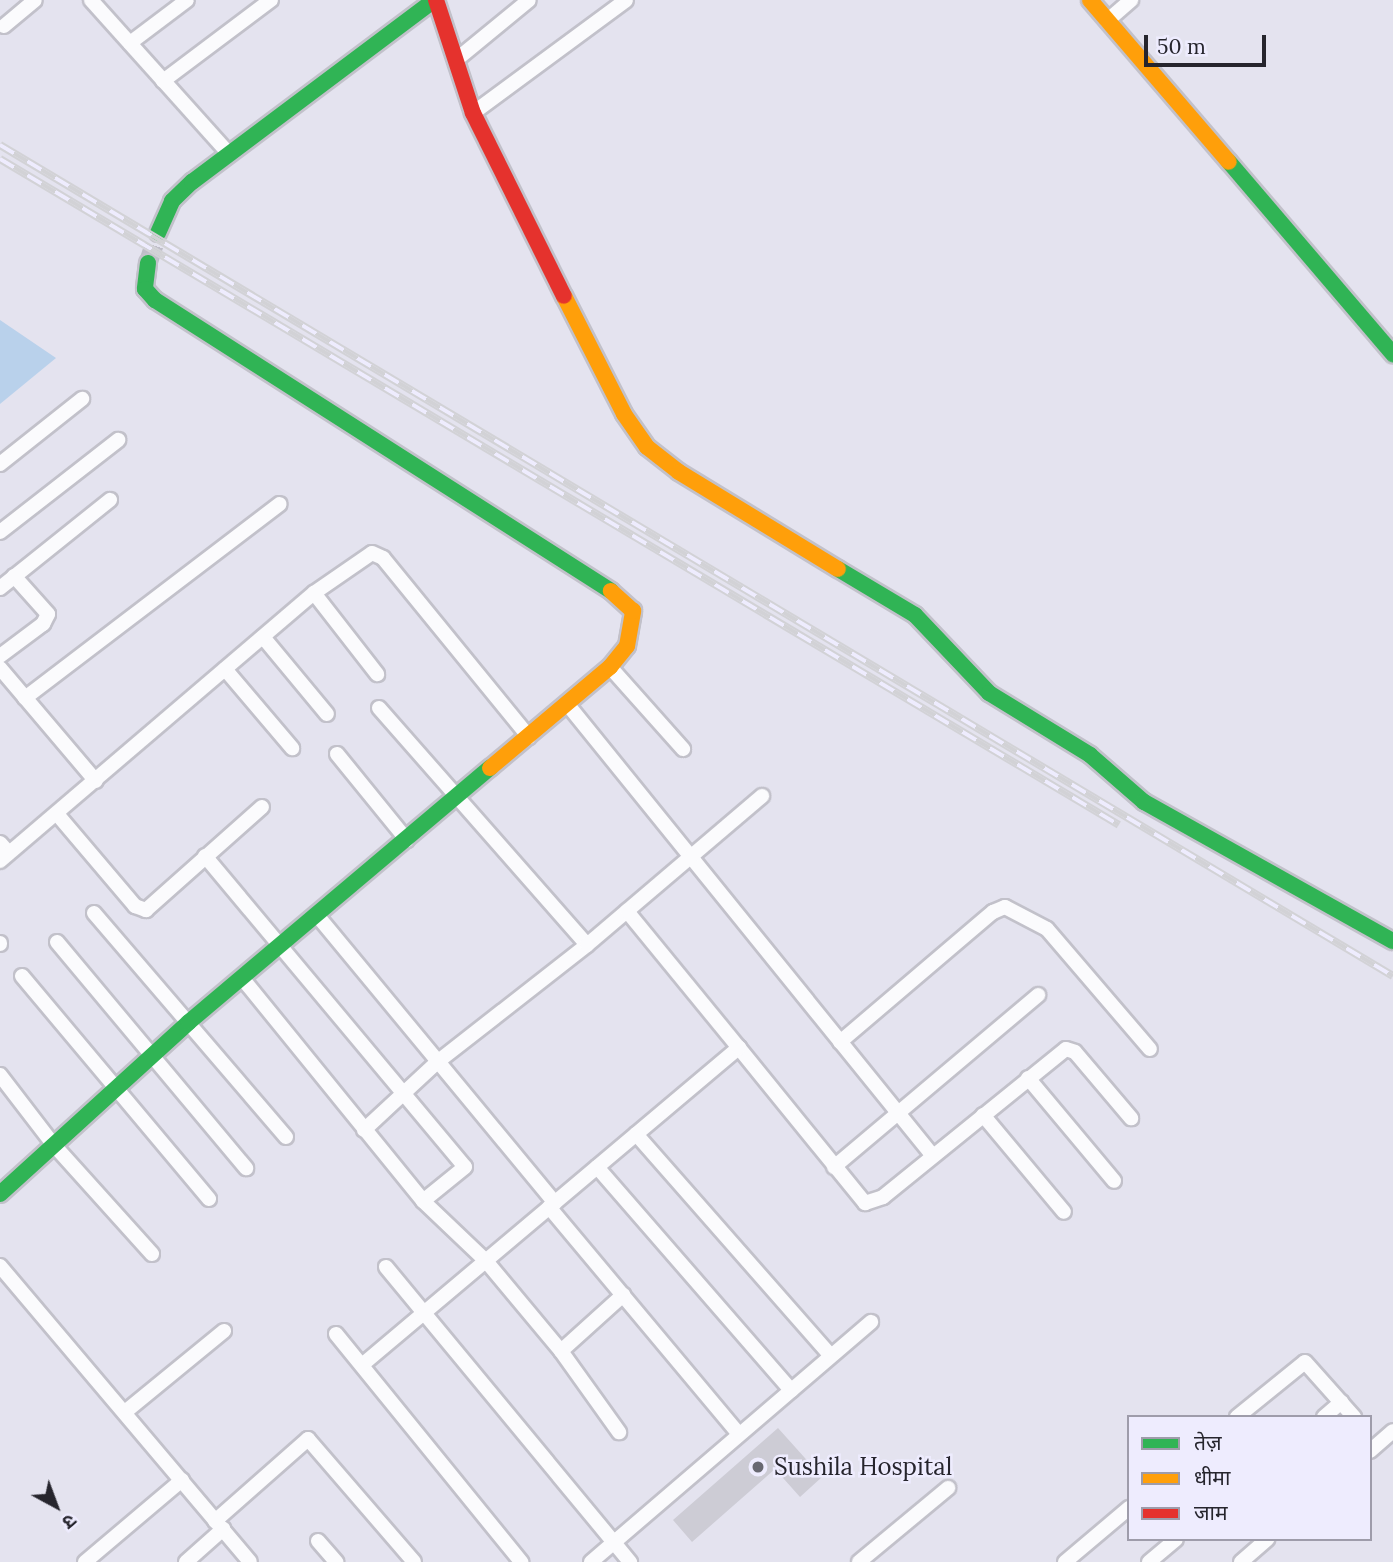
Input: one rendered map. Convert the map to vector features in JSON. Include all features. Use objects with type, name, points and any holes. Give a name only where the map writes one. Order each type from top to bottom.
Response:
[{"type":"street","points":[[4,26],[35,0]]},
{"type":"street","points":[[91,0],[229,154]]},
{"type":"street","points":[[130,43],[187,0]]},
{"type":"street","points":[[163,81],[271,0]]},
{"type":"street","points":[[158,233],[172,201],[229,154],[435,0],[473,113],[624,414],[647,447],[679,472],[915,615],[989,693],[1090,755],[1144,802],[1393,941]]},
{"type":"street","points":[[456,60],[528,0]]},
{"type":"street","points":[[473,113],[626,0]]},
{"type":"street","points":[[1090,0],[1393,354]]},
{"type":"street","points":[[1107,21],[1131,0]]},
{"type":"street","points":[[0,1194],[189,1022],[457,799],[610,667],[627,646],[633,620],[628,603],[419,464],[155,300],[145,289],[148,263]]},
{"type":"street","points":[[0,464],[82,399]]},
{"type":"street","points":[[0,532],[118,440]]},
{"type":"street","points":[[0,588],[110,500]]},
{"type":"street","points":[[25,698],[280,504]]},
{"type":"street","points":[[3,852],[57,814],[314,593],[365,555],[378,554],[529,737]]},
{"type":"street","points":[[0,656],[43,624],[48,614],[14,576]]},
{"type":"street","points":[[314,593],[377,674]]},
{"type":"street","points":[[263,637],[327,714]]},
{"type":"street","points":[[610,667],[683,749]]},
{"type":"street","points":[[0,668],[96,781]]},
{"type":"street","points":[[225,669],[292,748]]},
{"type":"street","points":[[568,705],[933,1156]]},
{"type":"street","points":[[379,708],[587,946]]},
{"type":"street","points":[[337,754],[407,840]]},
{"type":"street","points":[[364,1130],[436,1063],[587,946],[762,796]]},
{"type":"street","points":[[57,814],[140,910],[151,907],[262,807]]},
{"type":"street","points":[[205,856],[282,944],[465,1167],[423,1201]]},
{"type":"street","points":[[840,1042],[993,912],[1005,907],[1047,929],[1150,1049]]},
{"type":"street","points":[[627,911],[859,1199],[870,1204],[1059,1052],[1071,1049],[1131,1118]]},
{"type":"street","points":[[94,913],[286,1137]]},
{"type":"street","points":[[316,914],[623,1295],[739,1434]]},
{"type":"street","points":[[57,942],[246,1168]]},
{"type":"street","points":[[22,976],[209,1199]]},
{"type":"street","points":[[242,978],[423,1201],[486,1261],[561,1351],[619,1432]]},
{"type":"street","points":[[834,1167],[1038,995]]},
{"type":"street","points":[[362,1365],[739,1048]]},
{"type":"street","points":[[0,1075],[53,1144],[152,1254]]},
{"type":"street","points":[[1028,1078],[1114,1181]]},
{"type":"street","points":[[983,1115],[1064,1212]]},
{"type":"street","points":[[636,1134],[831,1356]]},
{"type":"street","points":[[597,1167],[791,1390]]},
{"type":"street","points":[[0,1266],[250,1562]]},
{"type":"street","points":[[386,1267],[630,1562]]},
{"type":"street","points":[[561,1351],[623,1295]]},
{"type":"street","points":[[591,1562],[871,1322]]},
{"type":"street","points":[[125,1412],[224,1331]]},
{"type":"street","points":[[336,1334],[521,1562]]},
{"type":"street","points":[[1239,1415],[1305,1362],[1352,1415]]},
{"type":"street","points":[[1326,1415],[1342,1402]]},
{"type":"street","points":[[1373,1444],[1393,1432]]},
{"type":"street","points":[[186,1562],[219,1525],[308,1439],[414,1562]]},
{"type":"street","points":[[85,1562],[182,1480]]},
{"type":"street","points":[[859,1562],[948,1488]]},
{"type":"street","points":[[1065,1562],[1127,1510]]},
{"type":"street","points":[[318,1541],[336,1562]]},
{"type":"street","points":[[1149,1562],[1174,1541]]},
{"type":"street","points":[[1241,1562],[1265,1541]]},
{"type":"water","points":[[0,320],[56,358],[0,404]]},
{"type":"building","points":[[778,1428],[822,1477],[800,1497],[775,1469],[692,1542],[673,1520]]},
{"type":"tunnel","points":[[148,263],[158,233]]},
{"type":"railway","points":[[0,145],[1393,976]]},
{"type":"railway","points":[[0,159],[1119,825]]},
{"type":"traffic: fast","points":[[158,233],[172,201],[192,182],[434,0]]},
{"type":"traffic: fast","points":[[1229,162],[1393,354]]},
{"type":"traffic: fast","points":[[148,263],[145,289],[155,300],[611,591]]},
{"type":"traffic: fast","points":[[838,569],[915,615],[989,693],[1090,755],[1144,802],[1393,941]]},
{"type":"traffic: fast","points":[[0,1194],[189,1022],[490,768]]},
{"type":"traffic: slow","points":[[1090,0],[1229,162]]},
{"type":"traffic: slow","points":[[564,296],[624,414],[647,447],[679,472],[838,569]]},
{"type":"traffic: slow","points":[[490,768],[610,667],[627,646],[633,611],[611,591]]},
{"type":"traffic: jam","points":[[436,0],[473,113],[564,296]]},
{"type":"place","name":"Sushila Hospital","points":[[758,1467]]}]
